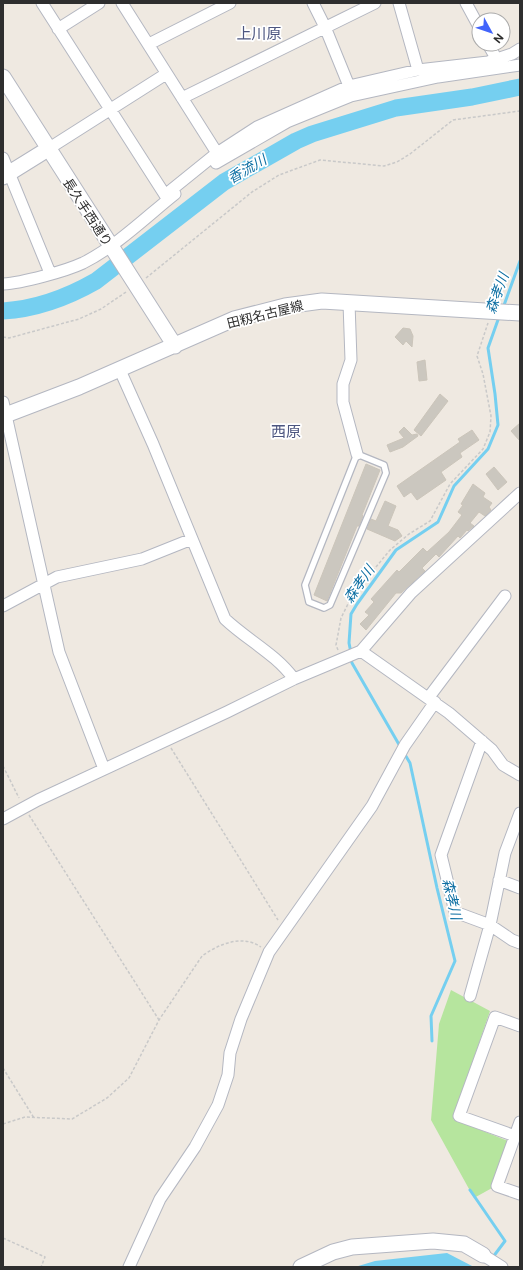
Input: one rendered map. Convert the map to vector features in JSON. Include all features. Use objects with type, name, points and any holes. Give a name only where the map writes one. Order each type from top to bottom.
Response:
[{"type":"street","points":[[42,3],[165,195],[217,153],[257,127],[349,86],[418,70],[488,62],[496,58],[512,54],[520,49]]},
{"type":"street","points":[[58,29],[99,3]]},
{"type":"street","points":[[122,3],[217,153]]},
{"type":"street","points":[[149,44],[230,3]]},
{"type":"street","points":[[313,3],[325,27],[349,86]]},
{"type":"street","points":[[182,98],[376,3]]},
{"type":"street","points":[[399,3],[418,70]]},
{"type":"street","points":[[466,3],[471,12]]},
{"type":"street","points":[[493,52],[496,58]]},
{"type":"street","points":[[3,284],[50,273],[82,263],[111,247],[201,173],[226,156],[287,122],[351,96],[438,77],[520,65]]},
{"type":"street","points":[[6,175],[109,108],[166,74]]},
{"type":"street","name":"長久手西通り","points":[[3,77],[175,346]]},
{"type":"street","points":[[3,158],[6,175],[50,273]]},
{"type":"street","name":"田籾名古屋線","points":[[4,411],[79,387],[118,368],[175,346],[234,319],[278,308],[322,301],[516,313]]},
{"type":"street","points":[[349,302],[351,360],[343,384],[343,402],[357,454]]},
{"type":"street","points":[[118,368],[153,444],[225,618],[239,633],[281,663],[294,679]]},
{"type":"street","points":[[4,411],[6,443],[44,583],[59,652],[104,769]]},
{"type":"street","points":[[3,819],[104,769],[294,679],[359,652],[411,593],[520,493]]},
{"type":"street","points":[[3,606],[56,577],[142,559],[192,539]]},
{"type":"street","points":[[129,1267],[160,1199],[195,1147],[218,1105],[228,1075],[230,1054],[242,1019],[269,952],[372,806],[405,745],[432,700],[505,596]]},
{"type":"street","points":[[359,652],[432,700],[492,750],[503,765],[520,775]]},
{"type":"street","points":[[482,741],[441,855],[455,912],[490,925],[512,940],[520,943]]},
{"type":"street","points":[[470,996],[490,925],[505,853],[520,813]]},
{"type":"street","points":[[499,880],[520,888]]},
{"type":"street","points":[[515,1136],[459,1116],[495,1018],[520,1026]]},
{"type":"street","points":[[520,1122],[497,1186],[520,1194]]},
{"type":"street","points":[[301,1267],[333,1252],[352,1247],[433,1240],[464,1244],[502,1267]]},
{"type":"lane","points":[[357,454],[384,465],[386,472],[330,605],[324,608],[309,602],[305,585],[357,454]]},
{"type":"path","points":[[3,337],[9,338],[80,319],[101,309],[252,192],[279,175],[320,160],[384,166],[397,162],[410,154],[453,120],[520,111]]},
{"type":"path","points":[[342,659],[336,645],[341,618],[352,596],[390,550],[409,534],[430,521],[450,484],[483,449],[490,432],[491,416],[483,374],[477,356],[492,312]]},
{"type":"path","points":[[166,740],[284,929]]},
{"type":"path","points":[[3,766],[25,809],[159,1020]]},
{"type":"path","points":[[3,1124],[25,1117],[72,1119],[107,1098],[128,1078],[159,1020],[196,963],[211,950],[228,942],[254,942],[269,952]]},
{"type":"path","points":[[3,1068],[34,1118]]},
{"type":"path","points":[[3,1238],[45,1257],[41,1267]]},
{"type":"green space","points":[[451,990],[490,1011],[453,1119],[508,1141],[492,1188],[474,1198],[431,1120],[439,1024]]},
{"type":"water","points":[[447,1253],[474,1267],[355,1267],[375,1261]]},
{"type":"building","points":[[403,328],[410,329],[413,336],[412,347],[406,341],[403,345],[395,337]]},
{"type":"building","points":[[425,360],[427,380],[419,381],[417,362]]},
{"type":"building","points":[[440,394],[448,401],[421,436],[414,430]]},
{"type":"building","points":[[520,423],[520,441],[511,431]]},
{"type":"building","points":[[404,427],[412,435],[417,434],[418,436],[403,447],[390,452],[387,445],[404,438],[399,432]]},
{"type":"building","points":[[472,430],[479,440],[460,453],[462,457],[441,472],[446,480],[417,500],[411,492],[404,497],[397,486],[460,442],[458,439]]},
{"type":"building","points":[[366,464],[380,470],[359,526],[357,526],[327,601],[314,595]]},
{"type":"building","points":[[494,467],[507,482],[498,490],[486,474]]},
{"type":"building","points":[[473,484],[485,493],[483,497],[492,503],[489,507],[491,510],[485,516],[479,512],[470,523],[474,526],[468,531],[467,530],[460,538],[458,536],[439,557],[436,554],[422,568],[425,571],[401,593],[396,593],[366,630],[360,624],[369,615],[365,612],[374,602],[371,599],[397,570],[399,572],[423,548],[427,552],[449,532],[462,515],[458,512]]},
{"type":"building","points":[[385,501],[396,506],[388,526],[398,530],[402,536],[395,541],[367,529],[371,519],[376,521]]},
{"type":"waterway","name":"香流川","points":[[3,311],[40,305],[63,297],[96,281],[224,182],[296,141],[312,134],[396,108],[472,97],[520,87]]},
{"type":"waterway","name":"森孝川","points":[[503,308],[520,261]]},
{"type":"waterway","name":"森孝川","points":[[351,653],[349,643],[351,614],[357,604],[396,550],[438,522],[454,486],[488,449],[498,425],[488,348],[499,317]]},
{"type":"waterway","name":"森孝川","points":[[351,659],[401,748]]},
{"type":"waterway","name":"森孝川","points":[[404,753],[410,763],[437,888],[455,961],[431,1016],[432,1041]]},
{"type":"waterway","name":"森孝川","points":[[470,1190],[505,1241],[493,1257]]},
{"type":"district","name":"上川原","points":[[259,34]]},
{"type":"district","name":"西原","points":[[286,432]]}]
